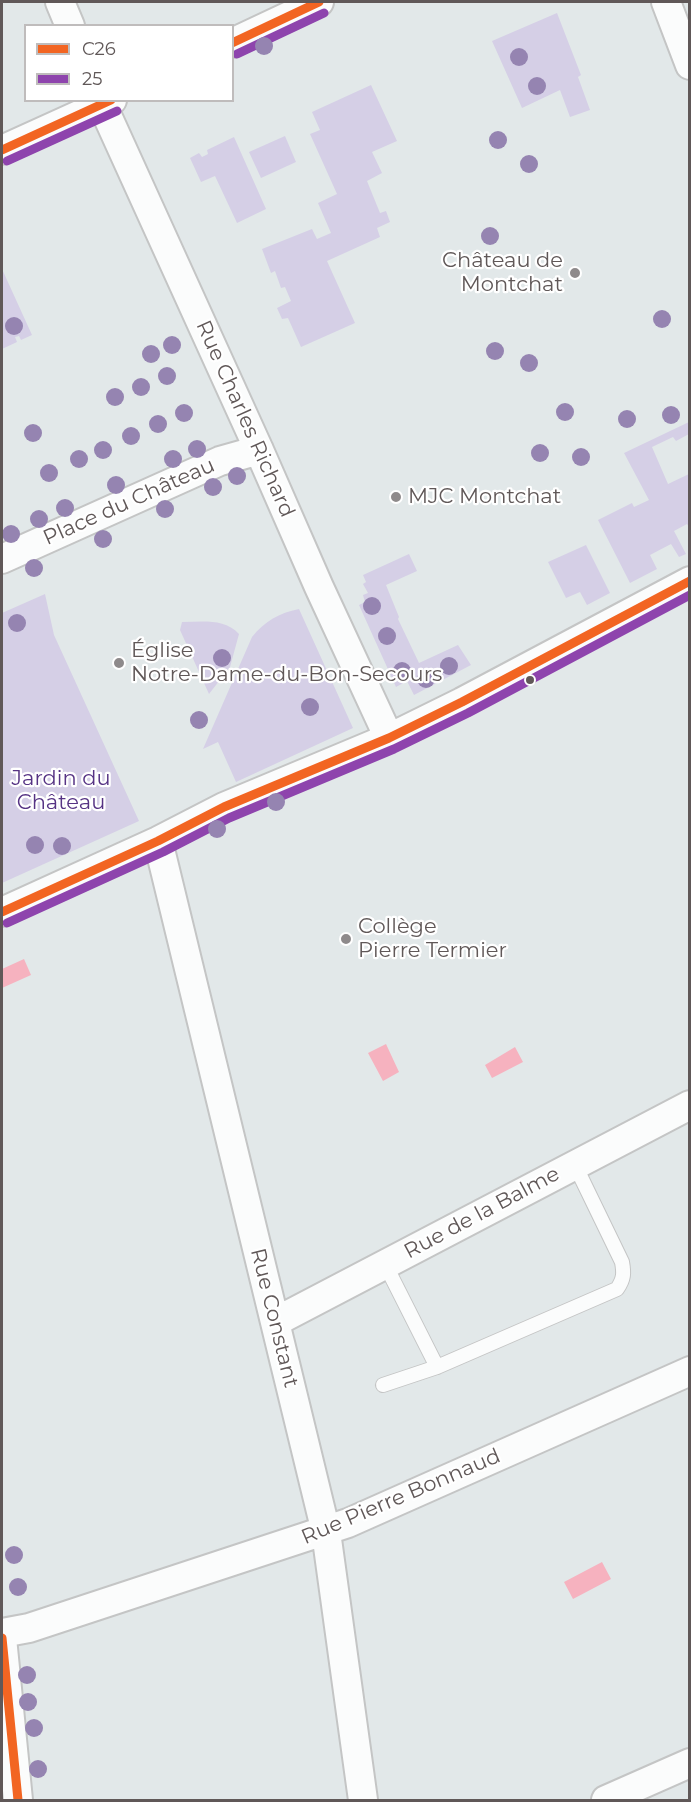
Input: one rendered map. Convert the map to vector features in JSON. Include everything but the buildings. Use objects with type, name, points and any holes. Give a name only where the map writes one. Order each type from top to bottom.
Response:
[{"type":"street","points":[[60,2],[69,24]]},
{"type":"street","points":[[234,42],[319,2]]},
{"type":"street","points":[[666,2],[690,65]]},
{"type":"street","points":[[2,150],[105,102]]},
{"type":"street","name":"Rue Charles Richard","points":[[105,102],[319,587],[389,738]]},
{"type":"street","name":"Place du Château","points":[[2,559],[220,461],[259,450]]},
{"type":"street","points":[[2,912],[158,841],[224,807],[389,738],[462,702],[690,581]]},
{"type":"street","name":"Rue Constant","points":[[158,841],[326,1532],[363,1800]]},
{"type":"street","name":"Rue de la Balme","points":[[275,1322],[690,1105]]},
{"type":"street","name":"Rue Pierre Bonnaud","points":[[2,1633],[29,1628],[326,1532],[690,1371]]},
{"type":"street","points":[[2,1638],[18,1800]]},
{"type":"street","points":[[606,1800],[690,1763]]},
{"type":"lane","points":[[383,1385],[437,1367],[617,1289],[624,1272],[622,1262],[575,1165]]},
{"type":"lane","points":[[385,1264],[437,1367]]},
{"type":"green space","points":[[557,13],[581,75],[578,77],[590,110],[570,117],[560,90],[522,108],[492,41]]},
{"type":"green space","points":[[371,85],[397,141],[372,152],[382,173],[367,181],[380,213],[386,211],[390,222],[377,228],[380,237],[327,261],[355,323],[301,347],[288,318],[282,319],[277,308],[291,301],[285,287],[281,288],[275,271],[271,273],[262,249],[312,229],[317,239],[331,233],[318,203],[337,194],[310,134],[320,130],[312,112]]},
{"type":"green space","points":[[285,136],[296,162],[261,178],[249,152]]},
{"type":"green space","points":[[234,137],[266,209],[237,223],[215,176],[201,182],[190,158],[199,153],[202,157],[208,154],[207,150]]},
{"type":"green space","points":[[2,269],[32,335],[21,340],[19,336],[15,337],[17,342],[2,349]]},
{"type":"green space","points":[[689,422],[689,434],[676,441],[673,437],[652,447],[668,484],[689,474],[689,527],[687,524],[674,531],[686,554],[679,557],[671,544],[650,555],[657,569],[630,583],[598,520],[632,503],[634,507],[649,500],[624,453]]},
{"type":"green space","points":[[586,545],[610,593],[587,605],[580,592],[566,598],[548,562]]},
{"type":"green space","points":[[409,554],[417,571],[386,585],[398,619],[419,663],[458,645],[471,665],[414,695],[407,681],[396,687],[359,605],[365,602],[363,595],[368,593],[363,584],[366,582],[363,575]]},
{"type":"green space","name":"Jardin du Château","points":[[45,594],[54,635],[139,821],[2,883],[2,613]]},
{"type":"green space","points":[[299,609],[353,728],[236,782],[218,742],[203,749],[252,637],[273,618]]},
{"type":"green space","points":[[182,622],[220,623],[239,634],[230,667],[209,694],[180,630]]},
{"type":"shaded area","points":[[24,959],[31,975],[2,988],[2,969]]},
{"type":"shaded area","points":[[386,1044],[399,1072],[383,1081],[368,1053]]},
{"type":"shaded area","points":[[515,1047],[523,1062],[492,1078],[485,1065]]},
{"type":"shaded area","points":[[602,1562],[611,1579],[573,1599],[564,1582]]},
{"type":"transit line","name":"C26","points":[[234,42],[319,2]]},
{"type":"transit line","name":"25","points":[[237,54],[324,13]]},
{"type":"transit line","name":"C26","points":[[2,150],[107,102]]},
{"type":"transit line","name":"25","points":[[7,161],[117,111]]},
{"type":"transit line","name":"C26","points":[[2,912],[158,841],[224,807],[389,738],[462,702],[690,581]]},
{"type":"transit line","name":"25","points":[[7,923],[163,852],[229,818],[394,749],[468,713],[690,595]]},
{"type":"transit line","name":"C26","points":[[2,1638],[18,1800]]},
{"type":"place","name":"Château de Montchat","points":[[575,273]]},
{"type":"place","name":"MJC Montchat","points":[[396,497]]},
{"type":"place","name":"Église Notre-Dame-du-Bon-Secours","points":[[119,663]]},
{"type":"place","name":"Collège Pierre Termier","points":[[346,939]]}]
